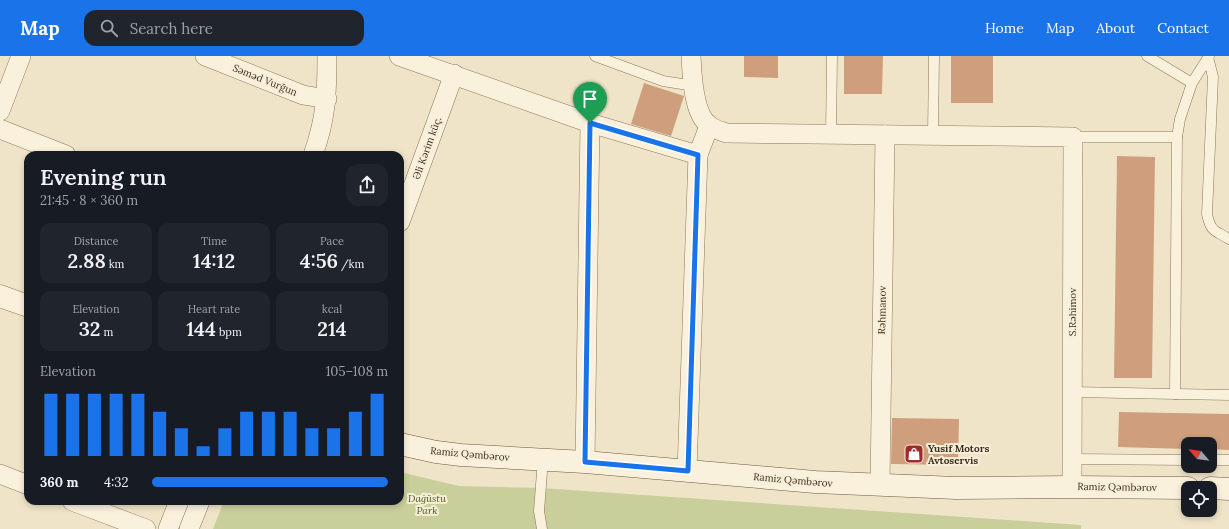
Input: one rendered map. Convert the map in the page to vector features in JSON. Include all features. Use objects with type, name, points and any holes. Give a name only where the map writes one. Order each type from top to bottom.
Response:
[{"type":"main road","points":[[0,296],[24,305]]},
{"type":"main road","name":"Ramiz Qəmbərov","points":[[404,445],[436,452],[585,462],[815,482],[956,488],[1181,488]]},
{"type":"main road","points":[[1217,488],[1229,489]]},
{"type":"street","points":[[0,111],[21,56]]},
{"type":"street","name":"Səməd Vurğun","points":[[205,56],[303,95],[327,99]]},
{"type":"street","points":[[314,151],[324,119],[327,99],[327,56]]},
{"type":"street","points":[[399,56],[454,74],[590,123],[698,155]]},
{"type":"street","points":[[691,56],[697,106],[701,117],[709,126],[726,133],[1073,137]]},
{"type":"street","name":"Əli Kərim küç.","points":[[404,211],[454,74]]},
{"type":"street","points":[[585,462],[590,123]]},
{"type":"street","points":[[688,471],[698,155],[709,126]]},
{"type":"street","points":[[0,129],[56,151]]},
{"type":"street","name":"Rəhmanov","points":[[880,485],[885,135]]},
{"type":"street","name":"S.Rəhimov","points":[[1072,487],[1073,137]]},
{"type":"street","points":[[0,474],[24,481]]},
{"type":"street","points":[[83,505],[146,529]]},
{"type":"street","points":[[168,529],[177,505]]},
{"type":"street","points":[[189,529],[198,505]]},
{"type":"lane","points":[[595,56],[662,81],[694,86]]},
{"type":"lane","points":[[831,134],[832,56]]},
{"type":"lane","points":[[933,135],[934,56]]},
{"type":"lane","points":[[1147,56],[1192,83]]},
{"type":"lane","points":[[1175,394],[1177,137],[1180,119],[1192,83],[1209,56]]},
{"type":"lane","points":[[1209,56],[1214,77],[1207,214],[1209,224],[1213,231],[1229,239]]},
{"type":"lane","points":[[1073,137],[1177,137]]},
{"type":"lane","points":[[1072,392],[1229,395]]},
{"type":"lane","points":[[542,529],[539,511],[543,459]]},
{"type":"lane","points":[[1072,459],[1181,460]]},
{"type":"lane","points":[[1217,460],[1229,460]]},
{"type":"green space","name":"Dağüstu Park","points":[[404,473],[459,486],[541,488],[1081,525],[1081,529],[213,529],[222,505],[404,505]]},
{"type":"building","points":[[744,56],[778,56],[778,78],[744,77]]},
{"type":"building","points":[[844,56],[883,56],[882,94],[844,94]]},
{"type":"building","points":[[951,56],[993,56],[993,103],[951,103]]},
{"type":"building","points":[[644,83],[684,96],[671,136],[631,124]]},
{"type":"building","points":[[1117,156],[1155,157],[1152,378],[1114,378]]},
{"type":"building","points":[[1119,412],[1229,414],[1229,450],[1217,449],[1217,437],[1181,437],[1181,449],[1118,447]]},
{"type":"building","points":[[892,418],[959,419],[958,465],[891,464]]},
{"type":"place","name":"Yusif Motors Avtoservis","points":[[914,454]]},
{"type":"route","points":[[590,123],[698,155],[688,471],[585,462],[590,123]]}]
